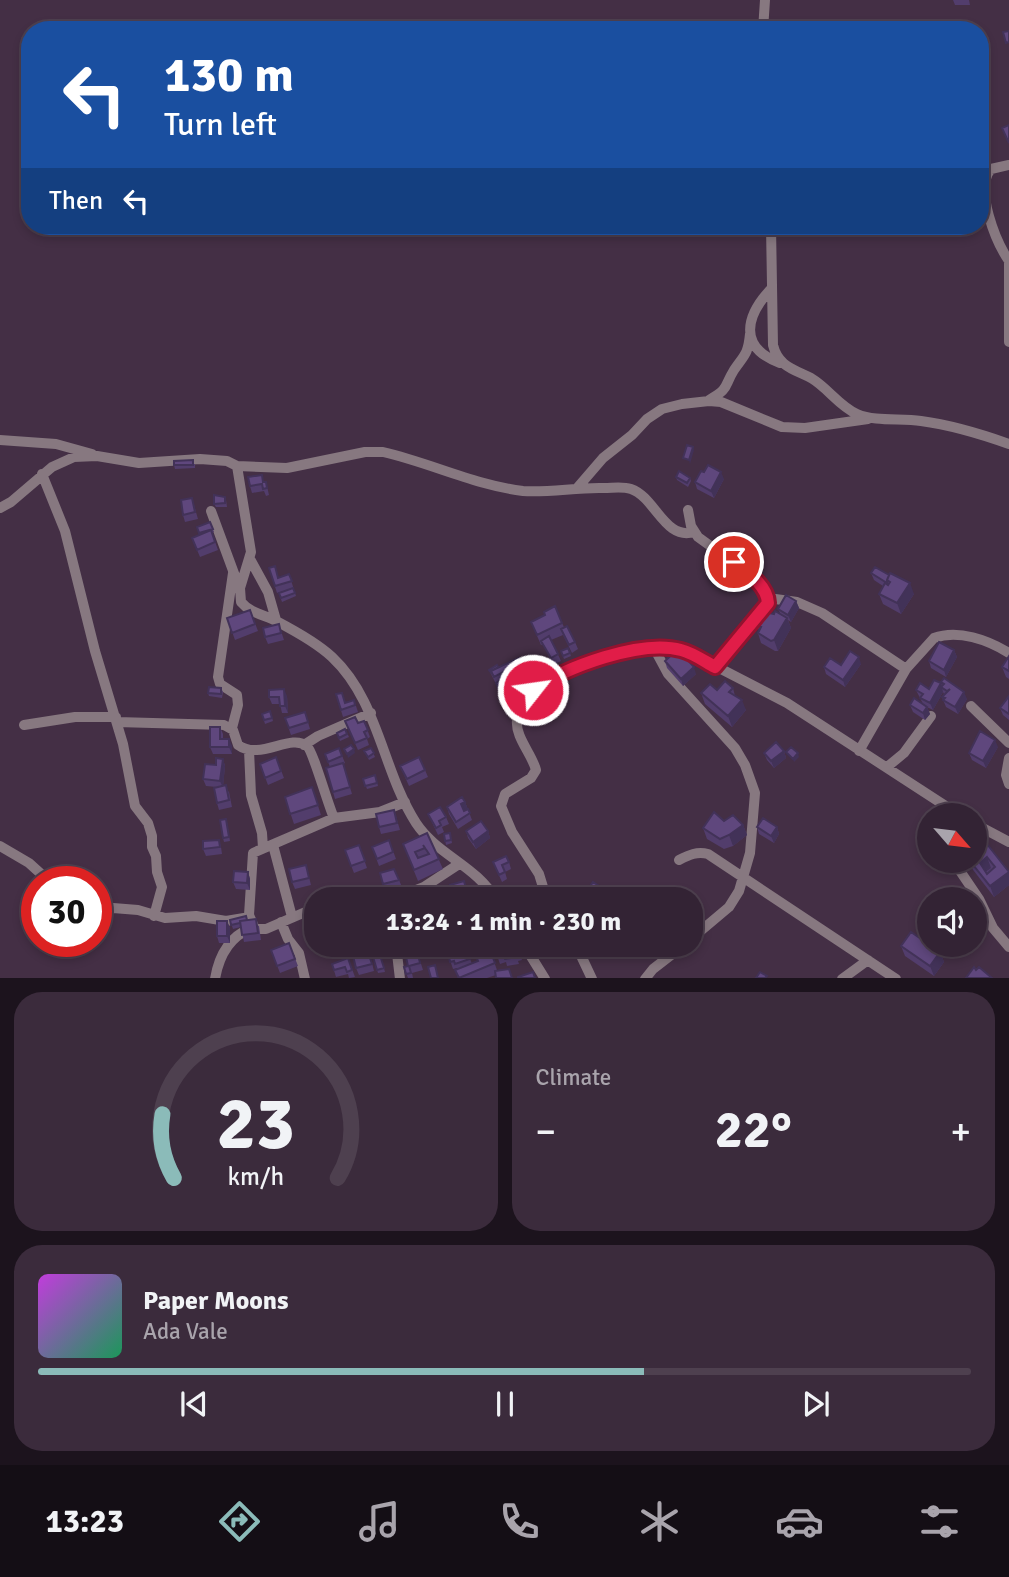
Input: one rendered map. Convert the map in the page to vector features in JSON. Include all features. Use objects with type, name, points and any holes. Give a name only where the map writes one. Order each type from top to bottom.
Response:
[{"type":"street","points":[[764,21],[765,0]]},
{"type":"street","points":[[989,173],[991,169],[1009,164]]},
{"type":"street","points":[[989,208],[995,236],[1009,262],[1009,342]]},
{"type":"street","points":[[771,235],[773,345],[782,364]]},
{"type":"street","points":[[709,401],[727,388],[733,372],[744,358],[750,334],[750,320],[755,308],[772,288]]},
{"type":"street","points":[[750,334],[762,352],[819,383],[854,413],[876,419]]},
{"type":"street","points":[[578,487],[603,458],[647,419],[674,406],[709,401],[721,402],[782,427],[806,428],[876,419],[927,422],[1009,444]]},
{"type":"street","points":[[0,440],[56,444],[97,456]]},
{"type":"street","points":[[0,508],[11,502],[42,474],[60,462],[74,457],[97,456],[139,463],[200,458],[227,461],[237,466],[287,468],[365,452],[383,452],[496,487],[527,491],[578,487],[618,487],[634,490],[648,500],[665,523],[684,534],[694,533]]},
{"type":"street","points":[[237,466],[249,532],[250,559],[239,597],[245,607],[276,620],[332,657],[358,689],[371,713],[386,761],[405,802],[427,836],[487,887]]},
{"type":"street","points":[[42,474],[65,531],[95,651],[116,719],[135,806],[148,823],[162,883],[154,916]]},
{"type":"street","points":[[211,510],[240,586]]},
{"type":"street","points":[[688,510],[694,533],[745,571],[762,587],[768,598],[764,610],[737,637],[715,667]]},
{"type":"street","points":[[250,559],[268,592],[276,620]]},
{"type":"street","points":[[233,573],[218,677],[220,684],[237,695],[232,728],[238,745],[249,750],[293,743],[304,745],[311,751],[334,818]]},
{"type":"street","points":[[768,598],[796,602],[822,613],[906,670]]},
{"type":"street","points":[[859,751],[906,670],[928,642],[941,635],[957,635],[989,643],[1009,653]]},
{"type":"street","points":[[654,648],[668,674],[726,738],[745,765],[755,793],[751,841],[744,878],[731,905],[703,929]]},
{"type":"street","points":[[543,887],[539,874],[512,832],[501,806],[505,794],[531,778],[536,770],[518,730],[517,719],[533,690],[570,670],[611,655],[654,648],[681,650],[787,703],[941,803]]},
{"type":"street","points":[[971,706],[1009,743]]},
{"type":"street","points":[[304,745],[371,713]]},
{"type":"street","points":[[887,767],[904,753],[931,716]]},
{"type":"street","points":[[23,725],[75,717],[224,725],[232,728]]},
{"type":"street","points":[[249,750],[251,795],[292,917]]},
{"type":"street","points":[[1009,758],[1006,768],[1009,785]]},
{"type":"street","points":[[253,927],[249,915],[252,855],[334,818],[380,812],[405,802]]},
{"type":"street","points":[[987,836],[1009,842]]},
{"type":"street","points":[[0,846],[32,866]]},
{"type":"street","points":[[679,860],[701,852],[896,978]]},
{"type":"street","points":[[424,887],[459,864]]},
{"type":"street","points":[[961,873],[979,899],[993,928],[1009,947]]},
{"type":"street","points":[[112,908],[138,910],[165,918],[204,916],[226,921],[249,915]]},
{"type":"street","points":[[215,978],[220,959],[236,935],[253,927],[261,930],[304,912]]},
{"type":"street","points":[[281,922],[291,945],[298,950],[301,977]]},
{"type":"street","points":[[397,957],[400,978]]},
{"type":"street","points":[[532,957],[545,978]]},
{"type":"street","points":[[582,957],[592,978]]},
{"type":"street","points":[[645,978],[668,957]]},
{"type":"street","points":[[842,978],[868,960]]},
{"type":"building","points":[[1009,31],[1009,42],[1006,43],[1003,32]]},
{"type":"building","points":[[1009,125],[1009,143],[1002,128]]},
{"type":"building","points":[[687,445],[693,447],[689,460],[683,458]]},
{"type":"building","points":[[193,460],[193,465],[174,465],[174,461]]},
{"type":"building","points":[[708,465],[721,472],[711,491],[695,482]]},
{"type":"building","points":[[679,471],[690,478],[687,483],[676,477]]},
{"type":"building","points":[[262,475],[267,488],[263,489],[262,484],[250,486],[248,477]]},
{"type":"building","points":[[214,495],[225,497],[225,503],[214,504]]},
{"type":"building","points":[[192,498],[195,512],[183,515],[181,500]]},
{"type":"building","points":[[210,522],[213,529],[199,533],[197,527]]},
{"type":"building","points":[[211,530],[215,542],[197,550],[192,538]]},
{"type":"building","points":[[275,566],[278,578],[289,574],[292,581],[275,586],[269,568]]},
{"type":"building","points":[[875,567],[889,575],[887,583],[871,573]]},
{"type":"building","points":[[890,573],[910,583],[897,603],[879,594],[885,583],[888,585],[890,582],[887,580]]},
{"type":"building","points":[[293,588],[295,593],[281,598],[279,593]]},
{"type":"building","points":[[786,595],[796,601],[788,615],[778,609]]},
{"type":"building","points":[[555,606],[562,623],[537,635],[531,622]]},
{"type":"building","points":[[250,610],[255,624],[232,633],[227,618]]},
{"type":"building","points":[[775,611],[787,618],[771,641],[758,633],[761,627],[757,626],[765,612],[774,614]]},
{"type":"building","points":[[279,624],[281,633],[265,637],[263,628]]},
{"type":"building","points":[[567,626],[575,642],[569,645],[561,629]]},
{"type":"building","points":[[549,636],[558,654],[551,658],[541,641]]},
{"type":"building","points":[[939,642],[954,650],[944,670],[929,661]]},
{"type":"building","points":[[568,648],[570,653],[563,656],[561,651]]},
{"type":"building","points":[[678,649],[694,667],[681,679],[665,661]]},
{"type":"building","points":[[850,651],[859,657],[843,680],[824,667],[830,658],[841,665]]},
{"type":"building","points":[[1009,656],[1009,671],[1002,667]]},
{"type":"building","points":[[519,658],[530,680],[523,683],[512,661]]},
{"type":"building","points":[[510,662],[513,667],[494,677],[491,671]]},
{"type":"building","points":[[519,678],[522,684],[504,694],[501,688]]},
{"type":"building","points":[[944,678],[964,692],[955,707],[943,700],[945,698],[942,697],[950,689],[947,691],[941,687]]},
{"type":"building","points":[[501,680],[504,687],[499,690],[496,683]]},
{"type":"building","points":[[934,680],[941,683],[930,703],[920,698],[923,694],[916,690],[920,683],[929,689]]},
{"type":"building","points":[[725,681],[733,688],[729,692],[742,700],[728,716],[701,693],[710,684],[717,690]]},
{"type":"building","points":[[209,687],[221,688],[221,694],[208,693]]},
{"type":"building","points":[[284,689],[285,706],[280,706],[279,697],[269,697],[269,690]]},
{"type":"building","points":[[342,693],[345,703],[354,700],[355,705],[341,710],[336,694]]},
{"type":"building","points":[[1009,696],[1009,714],[1000,708]]},
{"type":"building","points":[[914,698],[927,707],[923,713],[910,705]]},
{"type":"building","points":[[270,711],[272,718],[264,720],[262,714]]},
{"type":"building","points":[[305,712],[308,722],[289,728],[285,718]]},
{"type":"building","points":[[355,717],[358,723],[364,721],[368,730],[364,732],[367,738],[355,743],[345,721]]},
{"type":"building","points":[[210,727],[220,727],[220,739],[229,739],[229,747],[210,747]]},
{"type":"building","points":[[345,729],[347,734],[339,738],[337,733]]},
{"type":"building","points":[[980,731],[995,740],[983,761],[969,753]]},
{"type":"building","points":[[776,742],[784,751],[771,761],[764,753]]},
{"type":"building","points":[[351,745],[354,749],[347,754],[344,749]]},
{"type":"building","points":[[791,747],[798,753],[793,759],[786,752]]},
{"type":"building","points":[[339,748],[342,756],[328,762],[325,754]]},
{"type":"building","points":[[371,748],[374,753],[368,757],[364,751]]},
{"type":"building","points":[[276,757],[281,771],[265,778],[260,764]]},
{"type":"building","points":[[419,757],[425,770],[407,779],[400,766]]},
{"type":"building","points":[[216,758],[223,759],[220,781],[203,779],[205,764],[216,765]]},
{"type":"building","points":[[343,763],[350,787],[333,792],[326,768]]},
{"type":"building","points":[[375,775],[377,783],[365,786],[363,779]]},
{"type":"building","points":[[226,785],[229,800],[217,803],[214,788]]},
{"type":"building","points":[[312,787],[318,805],[290,814],[285,797]]},
{"type":"building","points":[[462,797],[465,802],[461,804],[464,811],[468,809],[470,813],[456,822],[447,807]]},
{"type":"building","points":[[440,807],[446,817],[439,821],[441,825],[436,828],[428,814]]},
{"type":"building","points":[[394,810],[397,823],[379,827],[376,814]]},
{"type":"building","points":[[714,812],[724,821],[733,815],[743,825],[720,839],[703,828]]},
{"type":"building","points":[[763,818],[777,827],[771,836],[757,827]]},
{"type":"building","points":[[226,819],[229,837],[223,838],[220,820]]},
{"type":"building","points":[[481,821],[488,831],[473,842],[466,831]]},
{"type":"building","points":[[427,833],[439,859],[414,870],[403,844]],"holes":[[[425,848],[429,854],[418,858],[415,852]]]},
{"type":"building","points":[[450,833],[451,840],[445,841],[444,834]]},
{"type":"building","points":[[219,840],[220,847],[203,849],[203,841]]},
{"type":"building","points":[[389,840],[393,852],[377,859],[372,847]]},
{"type":"building","points":[[987,844],[1009,872],[990,886],[980,873],[987,874],[995,867],[987,857]]},
{"type":"building","points":[[359,845],[365,861],[351,866],[345,850]]},
{"type":"building","points":[[506,856],[509,862],[502,865],[505,872],[499,875],[493,862]]},
{"type":"building","points":[[306,865],[309,878],[292,882],[289,869]]},
{"type":"building","points":[[394,869],[399,880],[383,884],[380,873]]},
{"type":"building","points":[[234,871],[248,872],[247,883],[233,882]]},
{"type":"building","points":[[464,881],[466,887],[450,887]]},
{"type":"building","points":[[246,916],[247,920],[231,925],[230,920]]},
{"type":"building","points":[[256,919],[258,933],[242,935],[240,921]]},
{"type":"building","points":[[217,921],[227,921],[227,936],[217,936]]},
{"type":"building","points":[[911,932],[917,936],[917,957],[936,957],[930,966],[901,946]]},
{"type":"building","points":[[289,943],[295,959],[277,966],[271,950]]},
{"type":"building","points":[[353,957],[370,957],[372,964],[356,968]]},
{"type":"building","points":[[373,957],[381,957],[384,968],[377,970]]},
{"type":"building","points":[[406,957],[419,957],[420,963],[409,966],[411,973],[406,974],[404,967],[408,966]]},
{"type":"building","points":[[449,957],[470,959],[455,964],[454,961],[450,962]]},
{"type":"building","points":[[476,957],[493,957],[495,963],[459,978],[455,970],[478,961]]},
{"type":"building","points":[[348,958],[352,970],[347,972],[345,967],[334,970],[332,964]]},
{"type":"building","points":[[435,965],[438,978],[431,978],[428,967]]},
{"type":"building","points":[[974,967],[976,970],[979,967],[992,978],[966,978]]},
{"type":"building","points":[[509,969],[512,978],[496,978],[495,971]]},
{"type":"building","points":[[533,972],[535,978],[518,978],[518,977]]},
{"type":"building","points":[[760,972],[767,976],[756,978]]},
{"type":"route","points":[[533,690],[544,682],[590,662],[643,649],[681,650],[715,667],[737,637],[768,605],[768,596],[762,587],[734,562]]}]
